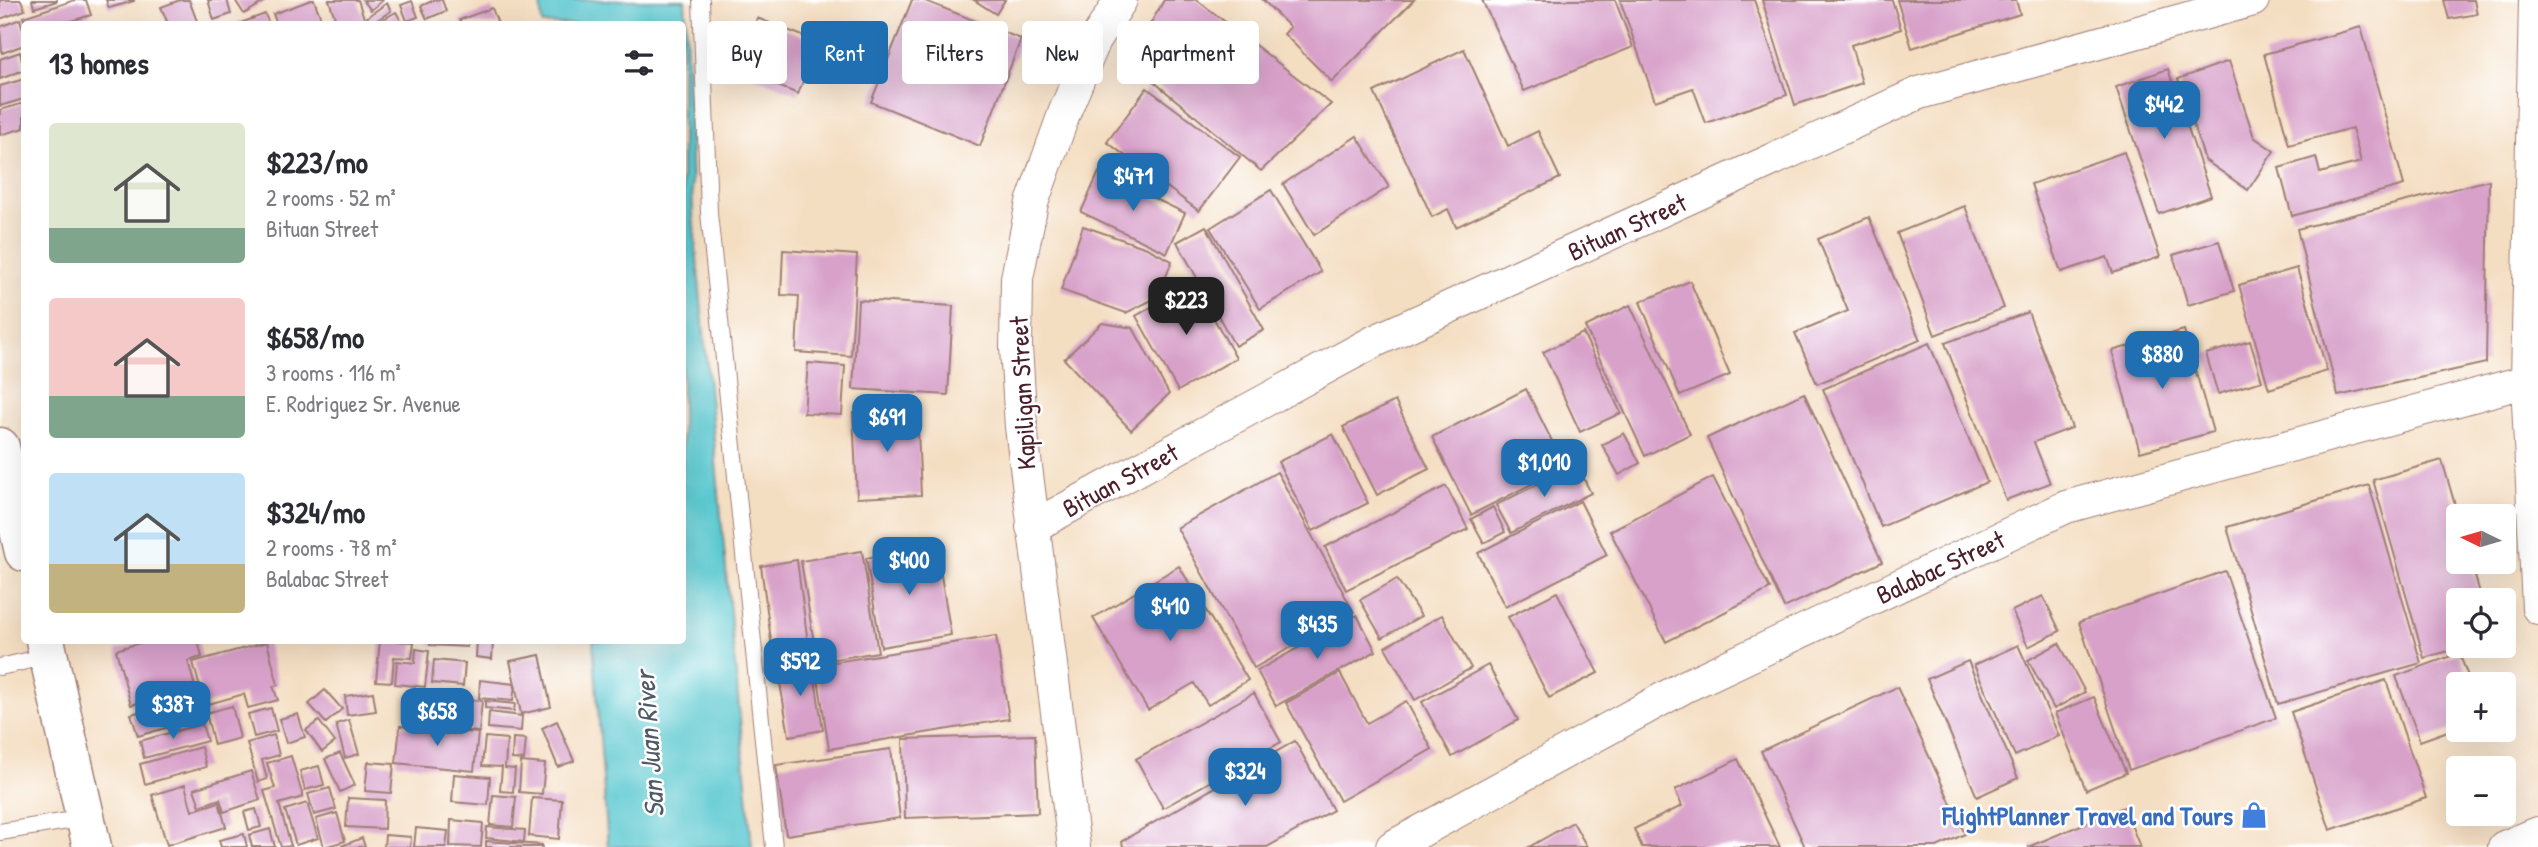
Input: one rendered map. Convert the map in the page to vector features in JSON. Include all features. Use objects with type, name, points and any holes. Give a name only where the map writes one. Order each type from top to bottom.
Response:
[{"type":"main road","points":[[0,447],[21,539]]},
{"type":"main road","points":[[47,648],[89,832]]},
{"type":"street","name":"Kapiligan Street","points":[[1074,847],[1032,527],[1019,401],[1016,347],[1017,278],[1032,203],[1065,111],[1095,40],[1121,0]]},
{"type":"street","name":"Bituan Street","points":[[1032,527],[1375,341],[1919,93],[2253,0]]},
{"type":"street","points":[[2535,0],[2527,381],[2538,608]]},
{"type":"street","name":"Balabac Street","points":[[1392,847],[1686,686],[2066,508],[2527,381]]},
{"type":"street","points":[[2504,847],[2538,834]]},
{"type":"lane","points":[[701,0],[709,213],[774,847]]},
{"type":"lane","points":[[0,667],[47,648]]},
{"type":"lane","points":[[0,832],[89,832]]},
{"type":"water","points":[[540,0],[685,0],[686,21],[542,21]]},
{"type":"water","name":"San Juan River","points":[[686,27],[693,216],[752,847],[608,847],[593,644],[686,644]]},
{"type":"building","points":[[0,0],[21,0],[25,10],[0,19]]},
{"type":"building","points":[[32,0],[57,0],[57,1],[34,8]]},
{"type":"building","points":[[75,0],[86,0],[91,15],[71,21],[25,21],[23,17]]},
{"type":"building","points":[[106,0],[134,0],[134,1],[109,8]]},
{"type":"building","points":[[180,0],[189,0],[197,21],[167,21],[161,7]]},
{"type":"building","points":[[208,0],[227,0],[231,14],[214,20]]},
{"type":"building","points":[[235,0],[267,0],[244,14]]},
{"type":"building","points":[[314,0],[322,21],[276,21],[273,14]]},
{"type":"building","points":[[329,0],[358,0],[365,21],[336,21]]},
{"type":"building","points":[[363,0],[383,0],[371,10]]},
{"type":"building","points":[[434,0],[442,0],[446,11],[427,19],[421,6]]},
{"type":"building","points":[[912,0],[923,0],[976,21],[904,21]]},
{"type":"building","points":[[974,0],[1005,0],[996,14]]},
{"type":"building","points":[[1164,0],[1197,0],[1224,21],[1152,21]]},
{"type":"building","points":[[1263,0],[1414,0],[1332,82],[1284,34],[1290,27]]},
{"type":"building","points":[[1482,0],[1615,0],[1633,47],[1524,91]]},
{"type":"building","points":[[1620,0],[1754,0],[1787,95],[1706,123],[1693,88],[1655,101]]},
{"type":"building","points":[[1762,0],[1892,0],[1901,29],[1851,45],[1862,83],[1795,105]]},
{"type":"building","points":[[1897,0],[2016,0],[2020,14],[1912,48]]},
{"type":"building","points":[[2444,0],[2474,0],[2477,14],[2449,19]]},
{"type":"building","points":[[412,1],[418,17],[407,21],[401,5]]},
{"type":"building","points":[[387,3],[391,11],[376,21],[369,21],[367,17]]},
{"type":"building","points":[[492,8],[497,21],[460,21]]},
{"type":"building","points":[[396,12],[401,21],[380,21]]},
{"type":"building","points":[[265,14],[268,21],[246,21]]},
{"type":"building","points":[[20,19],[21,46],[2,53],[0,27]]},
{"type":"building","points":[[902,25],[902,84],[1004,84],[980,146],[871,102],[878,84],[888,84],[888,60]]},
{"type":"building","points":[[2361,27],[2404,185],[2292,216],[2279,168],[2316,157],[2320,173],[2361,162],[2352,128],[2289,145],[2264,54]]},
{"type":"building","points":[[787,30],[801,35],[802,84],[798,94],[773,84],[787,84]]},
{"type":"building","points":[[1008,34],[1021,39],[1008,73]]},
{"type":"building","points":[[1259,48],[1331,104],[1261,171],[1157,84],[1259,84]]},
{"type":"building","points":[[1464,49],[1508,146],[1538,131],[1560,178],[1456,227],[1448,209],[1432,217],[1374,92]]},
{"type":"building","points":[[20,52],[21,71],[0,79],[0,59]]},
{"type":"building","points":[[2229,61],[2254,137],[2274,151],[2248,190],[2205,160],[2178,79]]},
{"type":"building","points":[[2168,69],[2211,196],[2159,214],[2116,87]]},
{"type":"building","points":[[21,80],[21,100],[0,106],[0,86]]},
{"type":"building","points":[[1147,88],[1240,157],[1199,211],[1107,142]]},
{"type":"building","points":[[21,104],[21,129],[0,135],[0,110]]},
{"type":"building","points":[[1357,136],[1389,187],[1314,235],[1283,184]]},
{"type":"building","points":[[2124,152],[2160,257],[2113,273],[2107,257],[2061,272],[2031,184]]},
{"type":"building","points":[[1099,172],[1185,213],[1167,253],[1081,212]]},
{"type":"building","points":[[2489,180],[2486,363],[2338,396],[2297,229]]},
{"type":"building","points":[[1271,190],[1321,272],[1260,309],[1210,228]]},
{"type":"building","points":[[1965,206],[2004,308],[1935,335],[1897,233]]},
{"type":"building","points":[[1869,217],[1920,340],[1817,384],[1795,333],[1848,311],[1818,239]]},
{"type":"building","points":[[1083,226],[1147,248],[1172,261],[1158,297],[1126,313],[1061,290]]},
{"type":"building","points":[[1206,226],[1264,330],[1235,346],[1177,242]]},
{"type":"building","points":[[2219,241],[2234,291],[2188,305],[2173,255]]},
{"type":"building","points":[[783,250],[857,255],[851,356],[796,352],[799,296],[781,295]]},
{"type":"building","points":[[2297,268],[2327,371],[2269,389],[2239,285]]},
{"type":"building","points":[[1690,281],[1730,375],[1680,396],[1640,302]]},
{"type":"building","points":[[1194,283],[1236,358],[1178,391],[1136,316]]},
{"type":"building","points":[[858,300],[953,306],[948,395],[853,389]]},
{"type":"building","points":[[1630,305],[1690,434],[1645,456],[1585,327]]},
{"type":"building","points":[[2028,312],[2072,428],[2034,442],[2050,483],[2006,500],[1945,343]]},
{"type":"building","points":[[1102,323],[1133,328],[1169,394],[1131,430],[1064,359]]},
{"type":"building","points":[[2184,330],[2213,432],[2140,452],[2112,351]]},
{"type":"building","points":[[1583,333],[1621,413],[1580,432],[1543,352]]},
{"type":"building","points":[[2250,341],[2262,381],[2218,394],[2206,354]]},
{"type":"building","points":[[1929,343],[1987,482],[1881,527],[1823,389]]},
{"type":"building","points":[[808,363],[845,366],[842,415],[804,413]]},
{"type":"building","points":[[1526,389],[1565,467],[1471,515],[1432,437]]},
{"type":"building","points":[[1804,393],[1882,562],[1784,608],[1707,438]]},
{"type":"building","points":[[1395,401],[1429,469],[1377,495],[1343,427]]},
{"type":"building","points":[[917,410],[921,495],[857,498],[853,413]]},
{"type":"building","points":[[1624,433],[1640,463],[1619,475],[1602,445]]},
{"type":"building","points":[[1333,434],[1368,503],[1313,531],[1278,462]]},
{"type":"building","points":[[2442,460],[2455,504],[2446,504],[2446,574],[2474,574],[2479,588],[2446,588],[2446,652],[2424,658],[2373,480]]},
{"type":"building","points":[[1577,465],[1591,493],[1511,533],[1496,505]]},
{"type":"building","points":[[1277,472],[1354,612],[1254,668],[1177,528]]},
{"type":"building","points":[[1713,477],[1770,589],[1666,642],[1610,531]]},
{"type":"building","points":[[2369,485],[2421,663],[2278,704],[2227,527]]},
{"type":"building","points":[[1446,486],[1468,529],[1346,590],[1325,547]]},
{"type":"building","points":[[1580,501],[1607,555],[1505,607],[1478,553]]},
{"type":"building","points":[[1493,507],[1505,532],[1484,543],[1471,519]]},
{"type":"building","points":[[936,546],[951,635],[881,647],[866,558]]},
{"type":"building","points":[[862,551],[878,652],[817,662],[801,561]]},
{"type":"building","points":[[797,560],[809,651],[773,655],[761,566]]},
{"type":"building","points":[[1179,566],[1248,680],[1208,705],[1194,683],[1148,710],[1093,618]]},
{"type":"building","points":[[2225,571],[2276,718],[2129,770],[2079,622]]},
{"type":"building","points":[[1397,579],[1421,616],[1382,638],[1360,600]]},
{"type":"building","points":[[1557,592],[1598,673],[1549,698],[1508,617]]},
{"type":"building","points":[[2043,596],[2060,631],[2028,647],[2012,611]]},
{"type":"building","points":[[1357,615],[1376,651],[1276,706],[1257,671]]},
{"type":"building","points":[[1442,615],[1471,668],[1415,700],[1385,647]]},
{"type":"building","points":[[996,636],[1009,719],[829,749],[816,665]]},
{"type":"building","points":[[2059,643],[2085,692],[2054,709],[2028,660]]},
{"type":"building","points":[[136,644],[199,644],[202,657],[188,661],[195,687],[131,705],[116,650]]},
{"type":"building","points":[[268,644],[278,685],[273,686],[278,700],[248,708],[244,694],[205,705],[193,662]]},
{"type":"building","points":[[380,644],[414,644],[412,658],[394,657],[392,682],[376,681]]},
{"type":"building","points":[[430,644],[467,644],[467,647]]},
{"type":"building","points":[[477,644],[493,644],[492,659],[476,657]]},
{"type":"building","points":[[2018,645],[2059,736],[2015,756],[1974,665]]},
{"type":"building","points":[[416,649],[429,651],[425,687],[395,684],[397,661],[415,663]]},
{"type":"building","points":[[540,655],[551,707],[521,714],[510,661]]},
{"type":"building","points":[[2446,658],[2461,658],[2466,672],[2446,672],[2446,732],[2420,741],[2396,676]]},
{"type":"building","points":[[434,660],[465,663],[463,686],[432,683]]},
{"type":"building","points":[[812,660],[823,730],[789,736],[777,665]]},
{"type":"building","points":[[1968,661],[2018,778],[1977,797],[1927,679]]},
{"type":"building","points":[[1488,665],[1518,720],[1452,757],[1422,702]]},
{"type":"building","points":[[1340,673],[1367,723],[1406,701],[1432,749],[1340,801],[1286,703]]},
{"type":"building","points":[[480,680],[515,684],[513,701],[479,698]]},
{"type":"building","points":[[2386,680],[2426,798],[2330,830],[2291,712]]},
{"type":"building","points":[[1897,687],[1965,834],[1937,847],[1805,847],[1761,751]]},
{"type":"building","points":[[325,690],[342,709],[326,723],[309,704]]},
{"type":"building","points":[[373,692],[376,711],[347,715],[345,696]]},
{"type":"building","points":[[424,692],[444,694],[442,712],[422,710]]},
{"type":"building","points":[[1254,693],[1281,742],[1163,808],[1136,759]]},
{"type":"building","points":[[196,697],[201,718],[138,736],[131,714]]},
{"type":"building","points":[[2094,697],[2126,773],[2086,790],[2055,713]]},
{"type":"building","points":[[461,699],[482,701],[479,732],[457,730]]},
{"type":"building","points":[[485,701],[515,704],[514,711],[485,708]]},
{"type":"building","points":[[232,706],[240,738],[214,745],[206,713]]},
{"type":"building","points":[[271,708],[277,731],[254,737],[248,714]]},
{"type":"building","points":[[489,712],[522,716],[521,731],[488,728]]},
{"type":"building","points":[[298,714],[305,737],[286,743],[279,719]]},
{"type":"building","points":[[349,720],[359,754],[345,758],[336,724]]},
{"type":"building","points":[[319,721],[335,742],[322,752],[306,730]]},
{"type":"building","points":[[557,721],[574,761],[558,767],[542,728]]},
{"type":"building","points":[[202,724],[207,741],[144,758],[140,741]]},
{"type":"building","points":[[400,726],[478,733],[474,771],[396,763]]},
{"type":"building","points":[[274,735],[279,755],[262,760],[267,779],[258,782],[247,743]]},
{"type":"building","points":[[1035,735],[1038,813],[905,818],[903,739]]},
{"type":"building","points":[[485,737],[507,739],[505,768],[515,769],[513,792],[500,791],[502,767],[482,766]]},
{"type":"building","points":[[513,738],[526,739],[524,760],[512,759]]},
{"type":"building","points":[[1295,741],[1333,810],[1267,847],[1123,847],[1122,841]]},
{"type":"building","points":[[201,747],[206,767],[145,784],[140,764]]},
{"type":"building","points":[[891,749],[900,818],[786,835],[776,765]]},
{"type":"building","points":[[340,753],[355,785],[340,792],[325,759]]},
{"type":"building","points":[[291,756],[303,797],[279,804],[291,846],[281,847],[264,791],[275,788],[267,763]]},
{"type":"building","points":[[1738,759],[1780,847],[1642,847],[1634,829],[1682,806],[1675,790]]},
{"type":"building","points":[[368,762],[394,764],[391,793],[365,791]]},
{"type":"building","points":[[521,762],[545,764],[542,794],[519,792]]},
{"type":"building","points":[[319,766],[324,785],[305,790],[300,771]]},
{"type":"building","points":[[251,771],[260,800],[224,812],[220,799],[200,806],[194,789]]},
{"type":"building","points":[[454,774],[490,777],[488,805],[452,802]]},
{"type":"building","points":[[185,785],[192,811],[219,802],[226,827],[167,845],[152,795]]},
{"type":"building","points":[[330,788],[336,809],[314,815],[308,794]]},
{"type":"building","points":[[493,795],[516,797],[513,827],[490,825]]},
{"type":"building","points":[[348,798],[385,800],[384,829],[346,827]]},
{"type":"building","points":[[532,798],[562,800],[559,839],[529,836]]},
{"type":"building","points":[[307,803],[318,838],[296,845],[285,810]]},
{"type":"building","points":[[2124,807],[2140,847],[2028,847]]},
{"type":"building","points":[[256,809],[261,827],[249,830],[244,812]]},
{"type":"building","points":[[337,813],[345,841],[324,847],[316,819]]},
{"type":"building","points":[[451,820],[483,823],[481,847],[450,846]]},
{"type":"building","points":[[1573,822],[1587,847],[1529,847]]},
{"type":"building","points":[[487,827],[525,830],[524,842],[486,838]]},
{"type":"building","points":[[416,828],[448,831],[446,847],[414,847]]},
{"type":"building","points":[[270,829],[275,847],[252,847],[249,835]]},
{"type":"building","points":[[244,834],[247,847],[221,847],[219,840]]},
{"type":"building","points":[[385,835],[411,837],[410,847],[384,847]]},
{"type":"building","points":[[362,838],[365,847],[339,847]]},
{"type":"building","points":[[486,841],[542,845],[542,847],[486,847]]},
{"type":"place","name":"FlightPlanner Travel and Tours","points":[[2254,815]]}]
